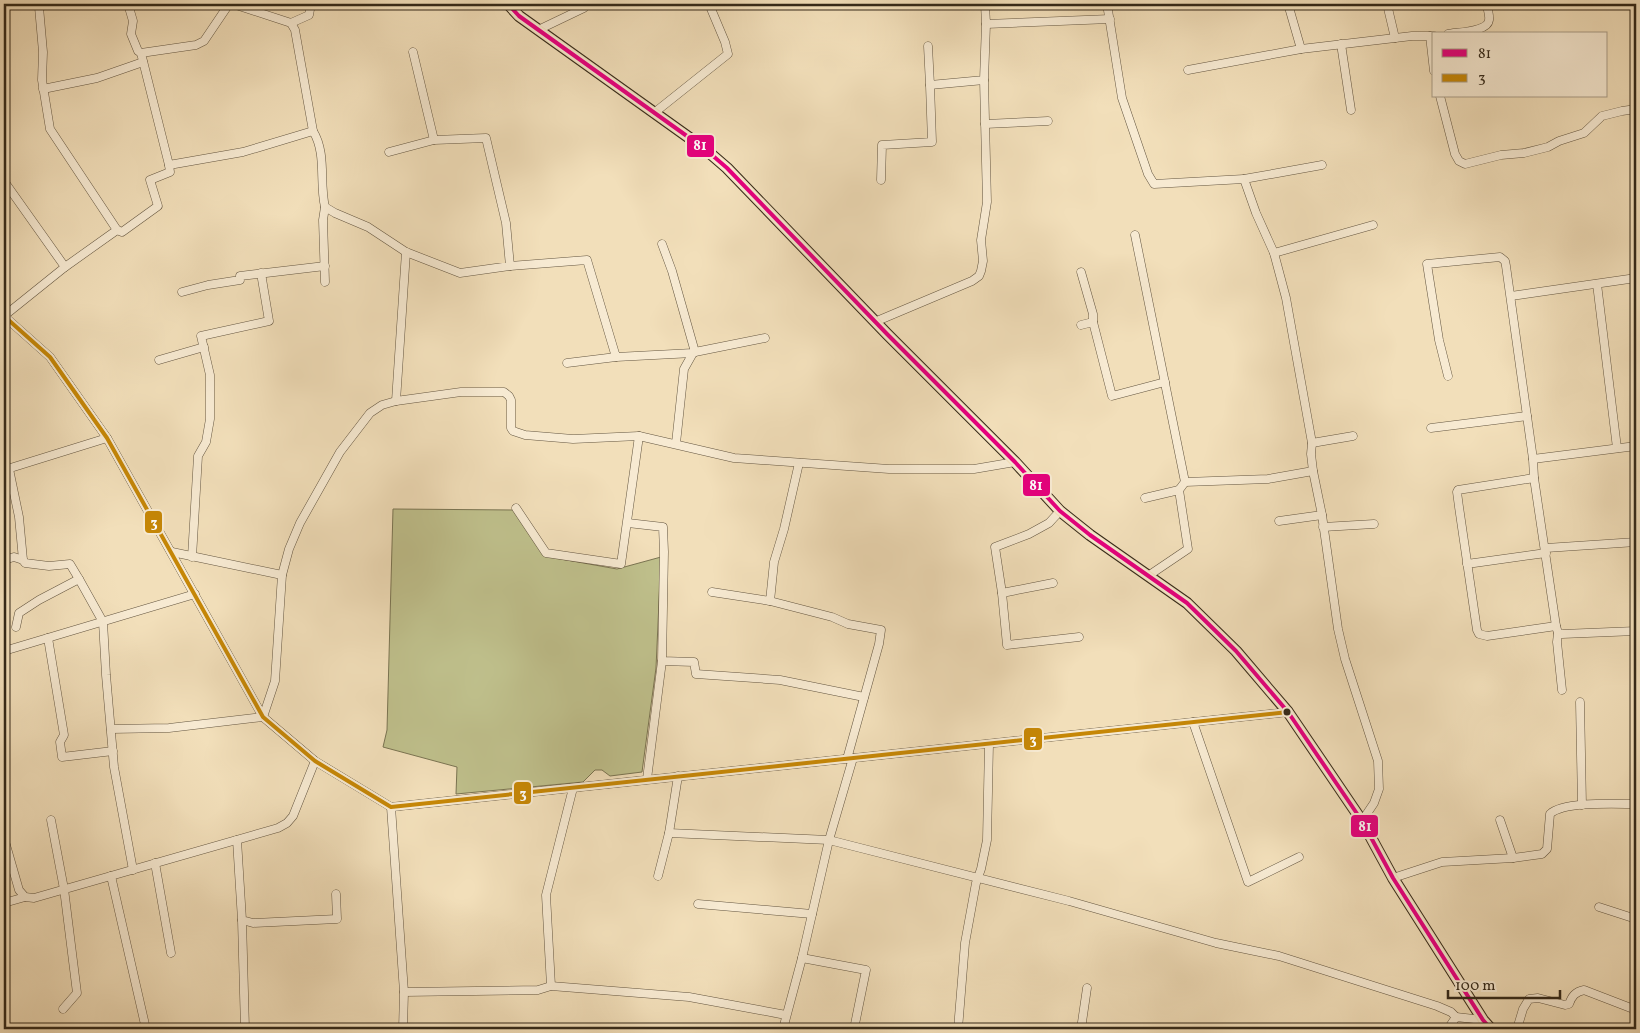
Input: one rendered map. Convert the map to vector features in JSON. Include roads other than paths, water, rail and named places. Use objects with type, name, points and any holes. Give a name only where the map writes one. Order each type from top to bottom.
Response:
[{"type":"main road","points":[[508,4],[519,16],[705,149],[728,168],[1015,462],[1060,511],[1194,610],[1236,651],[1288,712],[1362,821],[1393,878],[1483,1020],[1491,1029]]},
{"type":"street","points":[[50,4],[38,6],[43,52],[42,80],[50,130],[117,230],[122,232],[158,206],[150,180],[170,172],[141,53],[138,51],[131,34],[133,22],[128,4]]},
{"type":"street","points":[[141,53],[196,45],[204,41],[229,4]]},
{"type":"street","points":[[233,4],[291,23],[309,15],[311,4]]},
{"type":"street","points":[[538,30],[583,6],[592,4]]},
{"type":"street","points":[[654,113],[728,54],[709,4]]},
{"type":"street","points":[[877,322],[966,284],[979,276],[982,261],[981,240],[987,202],[984,80],[985,4]]},
{"type":"street","points":[[1107,4],[1122,98],[1148,174],[1154,184],[1244,179],[1322,165]]},
{"type":"street","points":[[1288,4],[1301,49]]},
{"type":"street","points":[[1387,4],[1395,38]]},
{"type":"street","points":[[1461,32],[1481,29],[1486,26],[1489,19],[1487,4]]},
{"type":"street","points":[[986,24],[1110,20]]},
{"type":"street","points":[[291,23],[295,30],[322,168],[322,197],[325,207],[323,220],[325,282]]},
{"type":"street","points":[[1188,70],[1301,49],[1395,38],[1432,36]]},
{"type":"street","points":[[1341,44],[1351,110]]},
{"type":"street","points":[[881,180],[882,145],[932,142],[928,46]]},
{"type":"street","points":[[413,52],[434,140]]},
{"type":"street","points":[[43,89],[96,78],[143,62]]},
{"type":"street","points":[[930,86],[984,80]]},
{"type":"street","points":[[1441,98],[1455,154],[1459,161],[1465,164],[1548,147],[1559,141],[1584,133],[1602,116],[1636,109]]},
{"type":"street","points":[[985,124],[1048,121]]},
{"type":"street","points":[[169,165],[243,152],[314,131]]},
{"type":"street","points":[[389,152],[434,140],[486,138],[506,222],[510,266]]},
{"type":"street","points":[[1244,179],[1274,253],[1286,298],[1312,443],[1312,471],[1324,527],[1338,628],[1345,659],[1378,761],[1379,789],[1374,803],[1362,821]]},
{"type":"street","points":[[4,181],[65,267]]},
{"type":"street","points":[[325,207],[335,214],[368,227],[406,252],[460,273],[510,266],[587,260],[616,357]]},
{"type":"street","points":[[1274,253],[1373,226]]},
{"type":"street","points":[[117,230],[65,267],[4,316],[50,357],[107,438],[263,716],[315,761],[391,806],[1288,712]]},
{"type":"street","points":[[1135,234],[1185,482],[1179,490],[1145,498]]},
{"type":"street","points":[[662,244],[672,271],[694,353],[684,369],[676,443]]},
{"type":"street","points":[[396,401],[406,252]]},
{"type":"street","points":[[1448,376],[1439,340],[1427,264],[1500,257],[1506,264],[1511,296],[1534,478],[1557,629],[1562,690]]},
{"type":"street","points":[[182,292],[208,284],[240,280],[240,276],[325,266]]},
{"type":"street","points":[[1081,272],[1112,396],[1165,382]]},
{"type":"street","points":[[192,557],[198,456],[206,442],[210,419],[210,375],[202,336],[269,321],[262,273]]},
{"type":"street","points":[[1511,296],[1636,278]]},
{"type":"street","points":[[1597,284],[1618,448]]},
{"type":"street","points":[[1081,325],[1093,322]]},
{"type":"street","points":[[567,364],[616,357],[694,353],[765,338]]},
{"type":"street","points":[[160,360],[204,347]]},
{"type":"street","points":[[263,716],[275,681],[282,575],[289,549],[300,523],[340,452],[370,413],[382,404],[453,392],[504,392],[511,400],[513,432],[518,433],[573,439],[640,436],[734,458],[889,469],[974,470],[1015,462]]},
{"type":"street","points":[[1431,428],[1527,416]]},
{"type":"street","points":[[516,508],[546,553],[621,564],[640,436]]},
{"type":"street","points":[[1312,443],[1353,436]]},
{"type":"street","points":[[23,560],[19,517],[6,470],[107,438]]},
{"type":"street","points":[[1533,459],[1636,446]]},
{"type":"street","points":[[770,601],[774,562],[784,529],[799,463]]},
{"type":"street","points":[[1185,482],[1268,479],[1312,471]]},
{"type":"street","points":[[1534,478],[1458,490],[1457,492],[1476,630],[1479,634],[1487,636],[1557,629]]},
{"type":"street","points":[[1148,576],[1188,550],[1179,490]]},
{"type":"street","points":[[1060,511],[1049,523],[1028,534],[995,547],[1007,645],[1079,637]]},
{"type":"street","points":[[1279,521],[1322,515]]},
{"type":"street","points":[[628,523],[663,527],[662,661],[647,779]]},
{"type":"street","points":[[1324,527],[1374,524]]},
{"type":"street","points":[[1467,564],[1546,550],[1636,542]]},
{"type":"street","points":[[172,552],[282,575]]},
{"type":"street","points":[[4,560],[14,557],[23,560],[25,563],[49,566],[70,564],[103,622],[113,751],[133,870]]},
{"type":"street","points":[[16,627],[20,613],[39,600],[79,579]]},
{"type":"street","points":[[1002,593],[1053,583]]},
{"type":"street","points":[[712,592],[770,601],[832,617],[848,624],[881,630],[802,958],[783,1029]]},
{"type":"street","points":[[4,651],[194,594]]},
{"type":"street","points":[[1557,629],[1562,634],[1636,631]]},
{"type":"street","points":[[48,638],[64,735],[60,742],[62,757],[113,751]]},
{"type":"street","points":[[662,661],[694,662],[696,674],[780,680],[864,697]]},
{"type":"street","points":[[1580,702],[1582,805]]},
{"type":"street","points":[[111,729],[169,728],[263,716]]},
{"type":"street","points":[[1193,722],[1248,882],[1299,857]]},
{"type":"street","points":[[958,1029],[965,943],[986,840],[989,744]]},
{"type":"street","points":[[4,903],[25,897],[34,898],[278,828],[287,823],[293,816],[315,761]]},
{"type":"street","points":[[658,876],[669,833],[678,776]]},
{"type":"street","points":[[551,986],[546,896],[573,788]]},
{"type":"street","points":[[1393,878],[1442,862],[1513,858],[1545,852],[1550,814],[1555,810],[1582,805],[1636,804]]},
{"type":"street","points":[[391,806],[404,992],[403,1029]]},
{"type":"street","points":[[52,820],[64,889],[77,993],[63,1009]]},
{"type":"street","points":[[1500,820],[1513,858]]},
{"type":"street","points":[[669,833],[829,840],[1155,924],[1216,943],[1280,956],[1437,1006],[1451,1012],[1456,1017],[1483,1020]]},
{"type":"street","points":[[4,838],[19,890],[25,897]]},
{"type":"street","points":[[237,840],[242,920],[244,1029]]},
{"type":"street","points":[[155,863],[171,953]]},
{"type":"street","points":[[111,876],[146,1029]]},
{"type":"street","points":[[242,920],[253,924],[338,919],[336,894]]},
{"type":"street","points":[[698,904],[812,914]]},
{"type":"street","points":[[1598,907],[1636,919]]},
{"type":"street","points":[[802,958],[866,970],[854,1029]]},
{"type":"street","points":[[404,992],[538,990],[551,986],[689,998],[786,1015]]},
{"type":"street","points":[[1081,1029],[1087,988]]},
{"type":"street","points":[[1517,1029],[1523,1009],[1529,999],[1538,998],[1565,1005],[1569,1004],[1572,997],[1578,991],[1584,990],[1636,1010]]},
{"type":"street","points":[[1448,1029],[1456,1017]]}]
